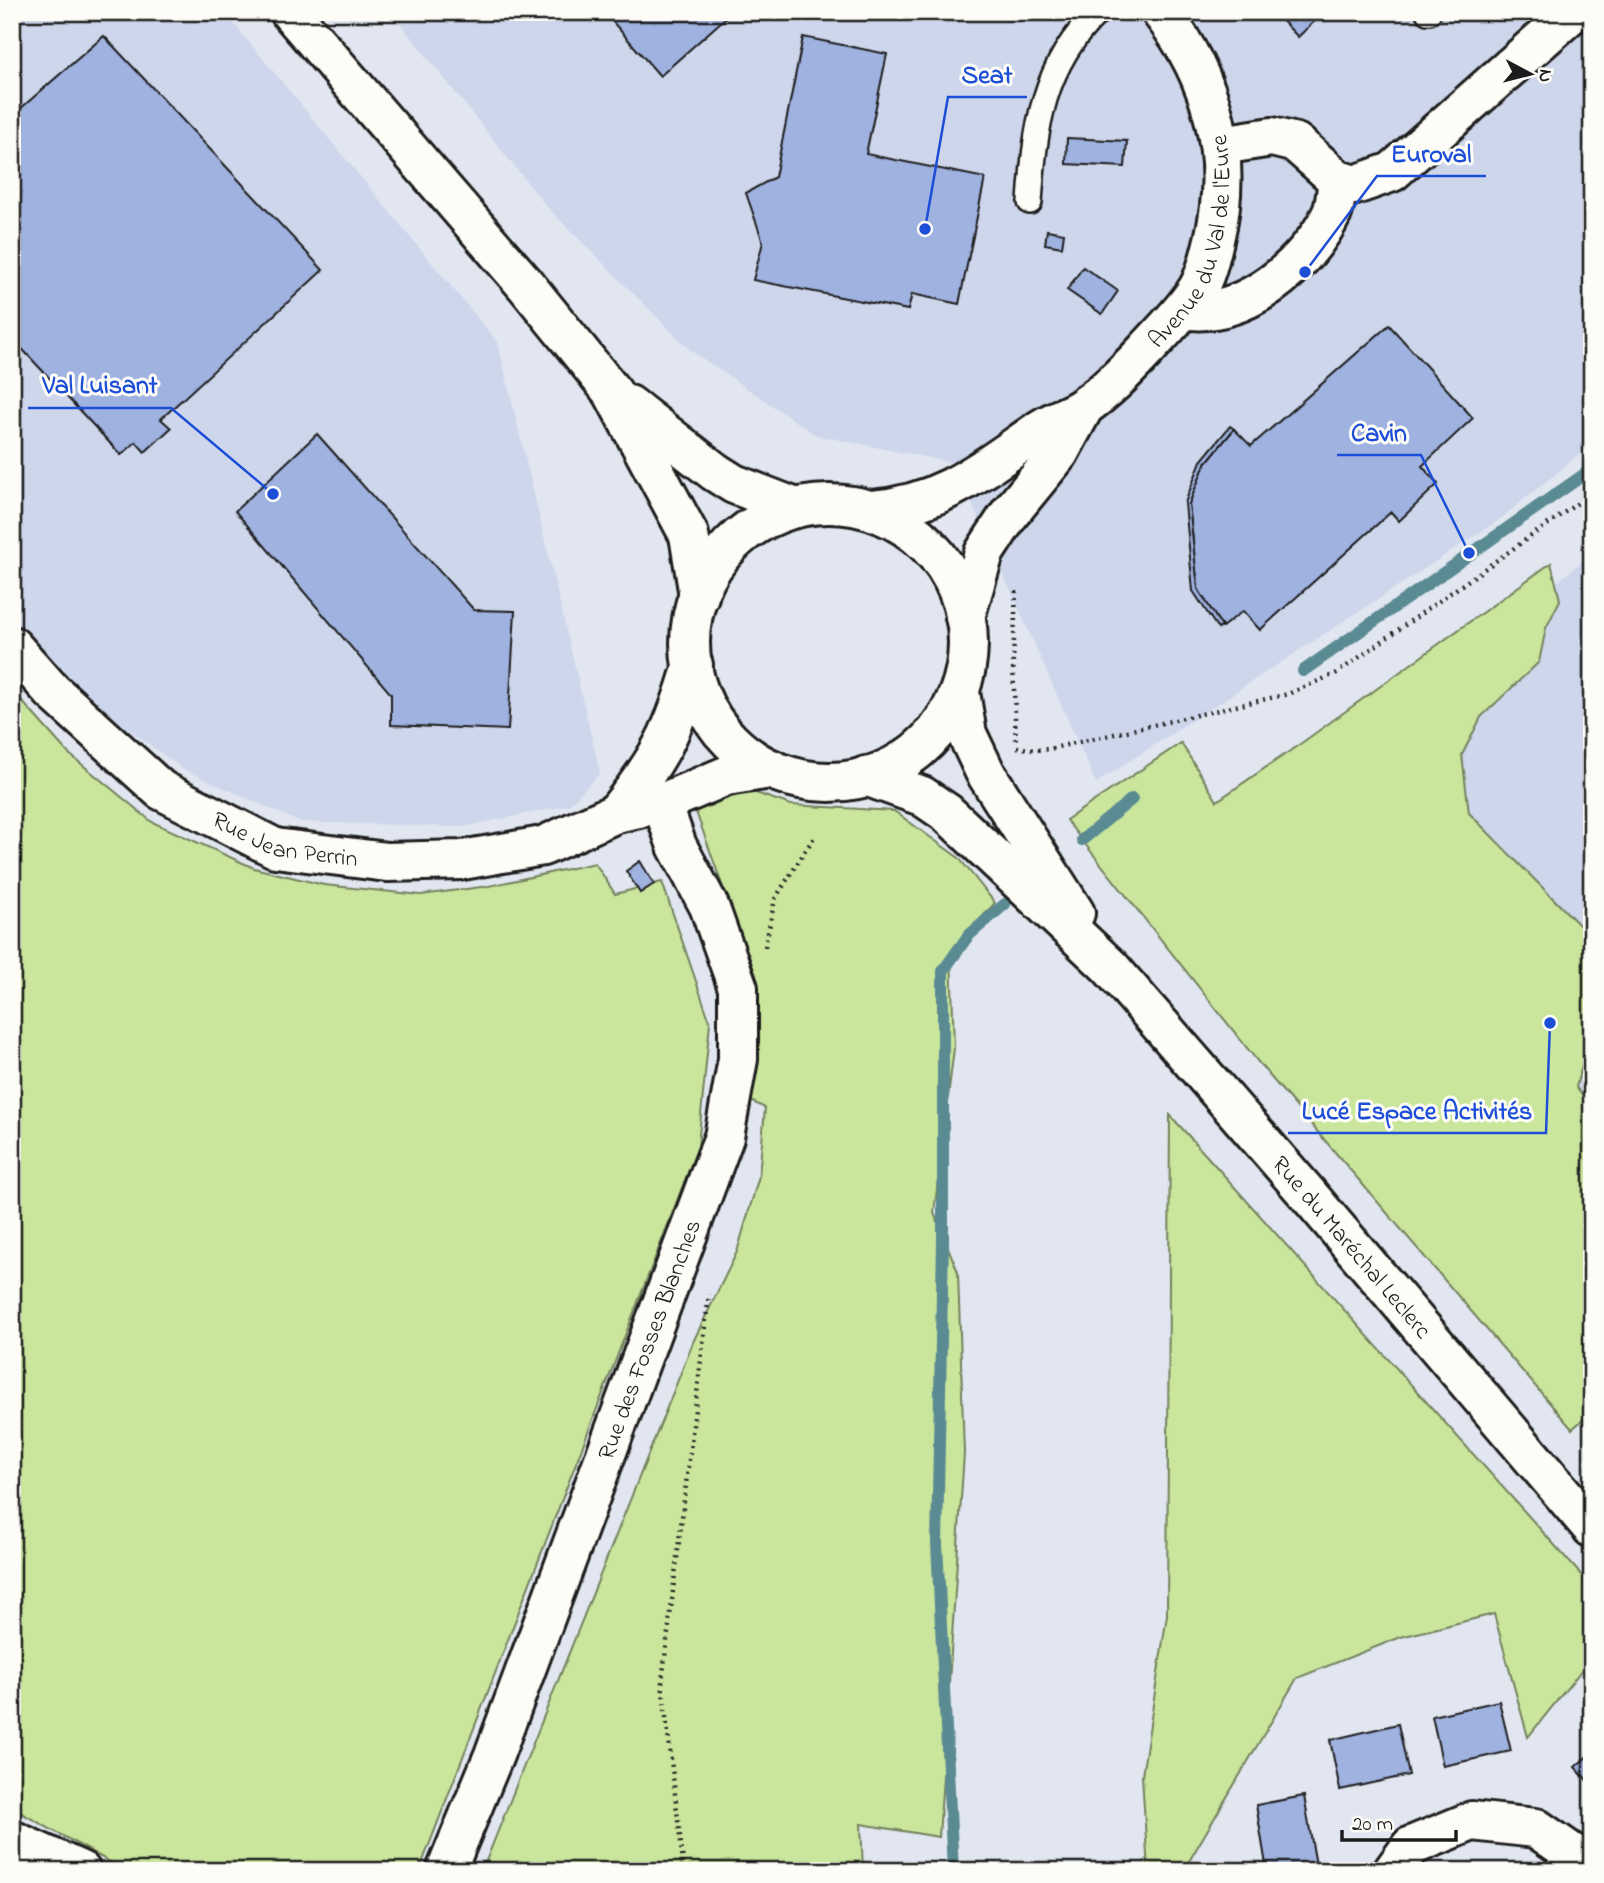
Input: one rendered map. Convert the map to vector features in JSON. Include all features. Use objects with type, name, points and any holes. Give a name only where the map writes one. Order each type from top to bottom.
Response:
[{"type":"street","points":[[290,12],[525,284],[613,393],[689,535],[699,596]]},
{"type":"street","name":"Avenue du Val de l'Eure","points":[[872,510],[902,507],[930,499],[976,476],[1043,428],[1084,407],[1132,365],[1184,309],[1199,288],[1217,226],[1223,179],[1221,145],[1210,100],[1185,42],[1161,12]]},
{"type":"street","points":[[1221,145],[1272,137],[1296,143],[1338,180],[1355,185],[1392,172],[1573,12]]},
{"type":"street","points":[[1184,309],[1231,306],[1281,278],[1318,236],[1333,210],[1338,180]]},
{"type":"street","points":[[613,393],[733,484],[796,508]]},
{"type":"street","name":"Avenue du Val de l'Eure","points":[[965,617],[984,554],[1010,513],[1059,453],[1084,407]]},
{"type":"street","points":[[828,503],[872,510],[912,530],[943,562],[963,601],[969,645],[960,692],[936,733],[898,764],[854,780],[806,781],[761,765],[724,735],[699,694],[690,647],[699,596],[715,563],[746,531],[785,510],[828,503]]},
{"type":"street","name":"Rue Jean Perrin","points":[[12,646],[51,691],[161,790],[275,848],[387,862],[462,860],[543,846],[616,813],[662,803],[726,776],[771,769]]},
{"type":"street","name":"Rue Jean Perrin","points":[[616,813],[648,773],[674,727],[693,666]]},
{"type":"street","name":"Rue du Maréchal Leclerc","points":[[960,692],[967,734],[985,772],[1110,967]]},
{"type":"street","name":"Rue du Maréchal Leclerc","points":[[866,776],[922,796],[947,813],[1110,967],[1592,1528]]},
{"type":"street","name":"Rue des Fosses Blanches","points":[[446,1871],[494,1755],[724,1137],[738,1059],[738,988],[709,906],[677,846],[662,803]]},
{"type":"street","points":[[1394,1871],[1411,1846],[1472,1821],[1536,1828],[1592,1867]]},
{"type":"street","points":[[12,1840],[81,1871]]},
{"type":"lane","points":[[1030,202],[1034,144],[1049,80],[1076,33],[1098,12]]},
{"type":"path","points":[[1016,746],[1034,750],[1049,749],[1205,716],[1247,702],[1288,694],[1337,674],[1592,493]]},
{"type":"path","points":[[1016,746],[1013,662],[1017,583]]},
{"type":"path","points":[[1007,754],[1016,746]]},
{"type":"path","points":[[762,961],[775,898],[816,834]]},
{"type":"path","points":[[684,1871],[662,1682],[710,1291]]},
{"type":"shaded area","points":[[12,12],[224,12],[498,343],[600,773],[569,805],[462,827],[299,822],[183,769],[12,644]]},
{"type":"shaded area","points":[[391,12],[1592,12],[1592,444],[1499,520],[1096,783],[954,463],[816,435],[690,350],[547,207]]},
{"type":"shaded area","points":[[1592,553],[1592,1356],[1427,690]]},
{"type":"green space","points":[[1551,563],[1560,600],[1546,628],[1539,662],[1481,717],[1462,755],[1469,813],[1592,938],[1592,1031],[1576,1087],[1592,1109],[1592,1412],[1572,1429],[1263,1068],[1066,820],[1181,743],[1217,801]]},
{"type":"green space","points":[[12,690],[68,753],[152,822],[254,868],[324,885],[421,895],[489,886],[595,863],[615,894],[662,882],[710,1022],[698,1146],[419,1871],[126,1871],[12,1808]]},
{"type":"green space","points":[[750,791],[791,805],[894,811],[959,858],[995,903],[951,951],[954,1048],[934,1213],[958,1272],[964,1453],[939,1837],[861,1824],[863,1871],[482,1871],[694,1340],[737,1252],[759,1176],[765,1108],[743,1097],[752,1011],[749,960],[695,809]]},
{"type":"green space","points":[[1170,1115],[1592,1587],[1592,1663],[1588,1662],[1528,1737],[1494,1614],[1401,1637],[1297,1678],[1188,1863],[1189,1871],[1148,1871],[1142,1776],[1167,1615]]},
{"type":"building","points":[[604,12],[732,12],[660,76]]},
{"type":"building","points":[[1274,12],[1324,12],[1298,37]]},
{"type":"building","points":[[104,36],[323,270],[161,419],[171,428],[145,452],[136,442],[121,455],[12,338],[12,116]]},
{"type":"building","points":[[803,37],[887,54],[866,154],[985,178],[959,304],[912,294],[908,310],[753,280],[763,242],[746,193],[775,177]]},
{"type":"building","points":[[1067,138],[1127,141],[1125,167],[1066,164]]},
{"type":"building","points":[[1047,230],[1064,233],[1062,247],[1045,244]]},
{"type":"building","points":[[1083,267],[1118,291],[1102,314],[1067,290]]},
{"type":"building","points":[[1389,325],[1473,418],[1422,466],[1438,484],[1399,521],[1391,512],[1260,630],[1243,611],[1222,627],[1198,589],[1189,504],[1205,464],[1234,429],[1251,446]]},
{"type":"building","points":[[1230,426],[1234,429],[1205,464],[1189,504],[1198,589],[1222,627],[1218,629],[1193,591],[1185,503],[1201,461]]},
{"type":"building","points":[[317,434],[474,610],[515,611],[508,730],[391,725],[391,694],[235,511]]},
{"type":"building","points":[[640,861],[654,884],[640,893],[626,871]]},
{"type":"building","points":[[1499,1701],[1511,1751],[1443,1766],[1432,1716]]},
{"type":"building","points":[[1398,1724],[1409,1775],[1340,1790],[1330,1740]]},
{"type":"building","points":[[1592,1752],[1592,1786],[1575,1767]]},
{"type":"building","points":[[1304,1796],[1317,1871],[1267,1871],[1256,1805]]},
{"type":"waterway","points":[[1303,671],[1592,469]]},
{"type":"waterway","points":[[1082,840],[1132,799]]},
{"type":"waterway","points":[[953,1871],[937,1544],[943,1241],[943,971],[968,936],[1005,904]]},
{"type":"place","name":"Seat","points":[[925,229]]},
{"type":"place","name":"Euroval","points":[[1305,272]]},
{"type":"place","name":"Val Luisant","points":[[273,494]]},
{"type":"place","name":"Cavin","points":[[1469,553]]},
{"type":"place","name":"Lucé Espace Activités","points":[[1550,1023]]}]
